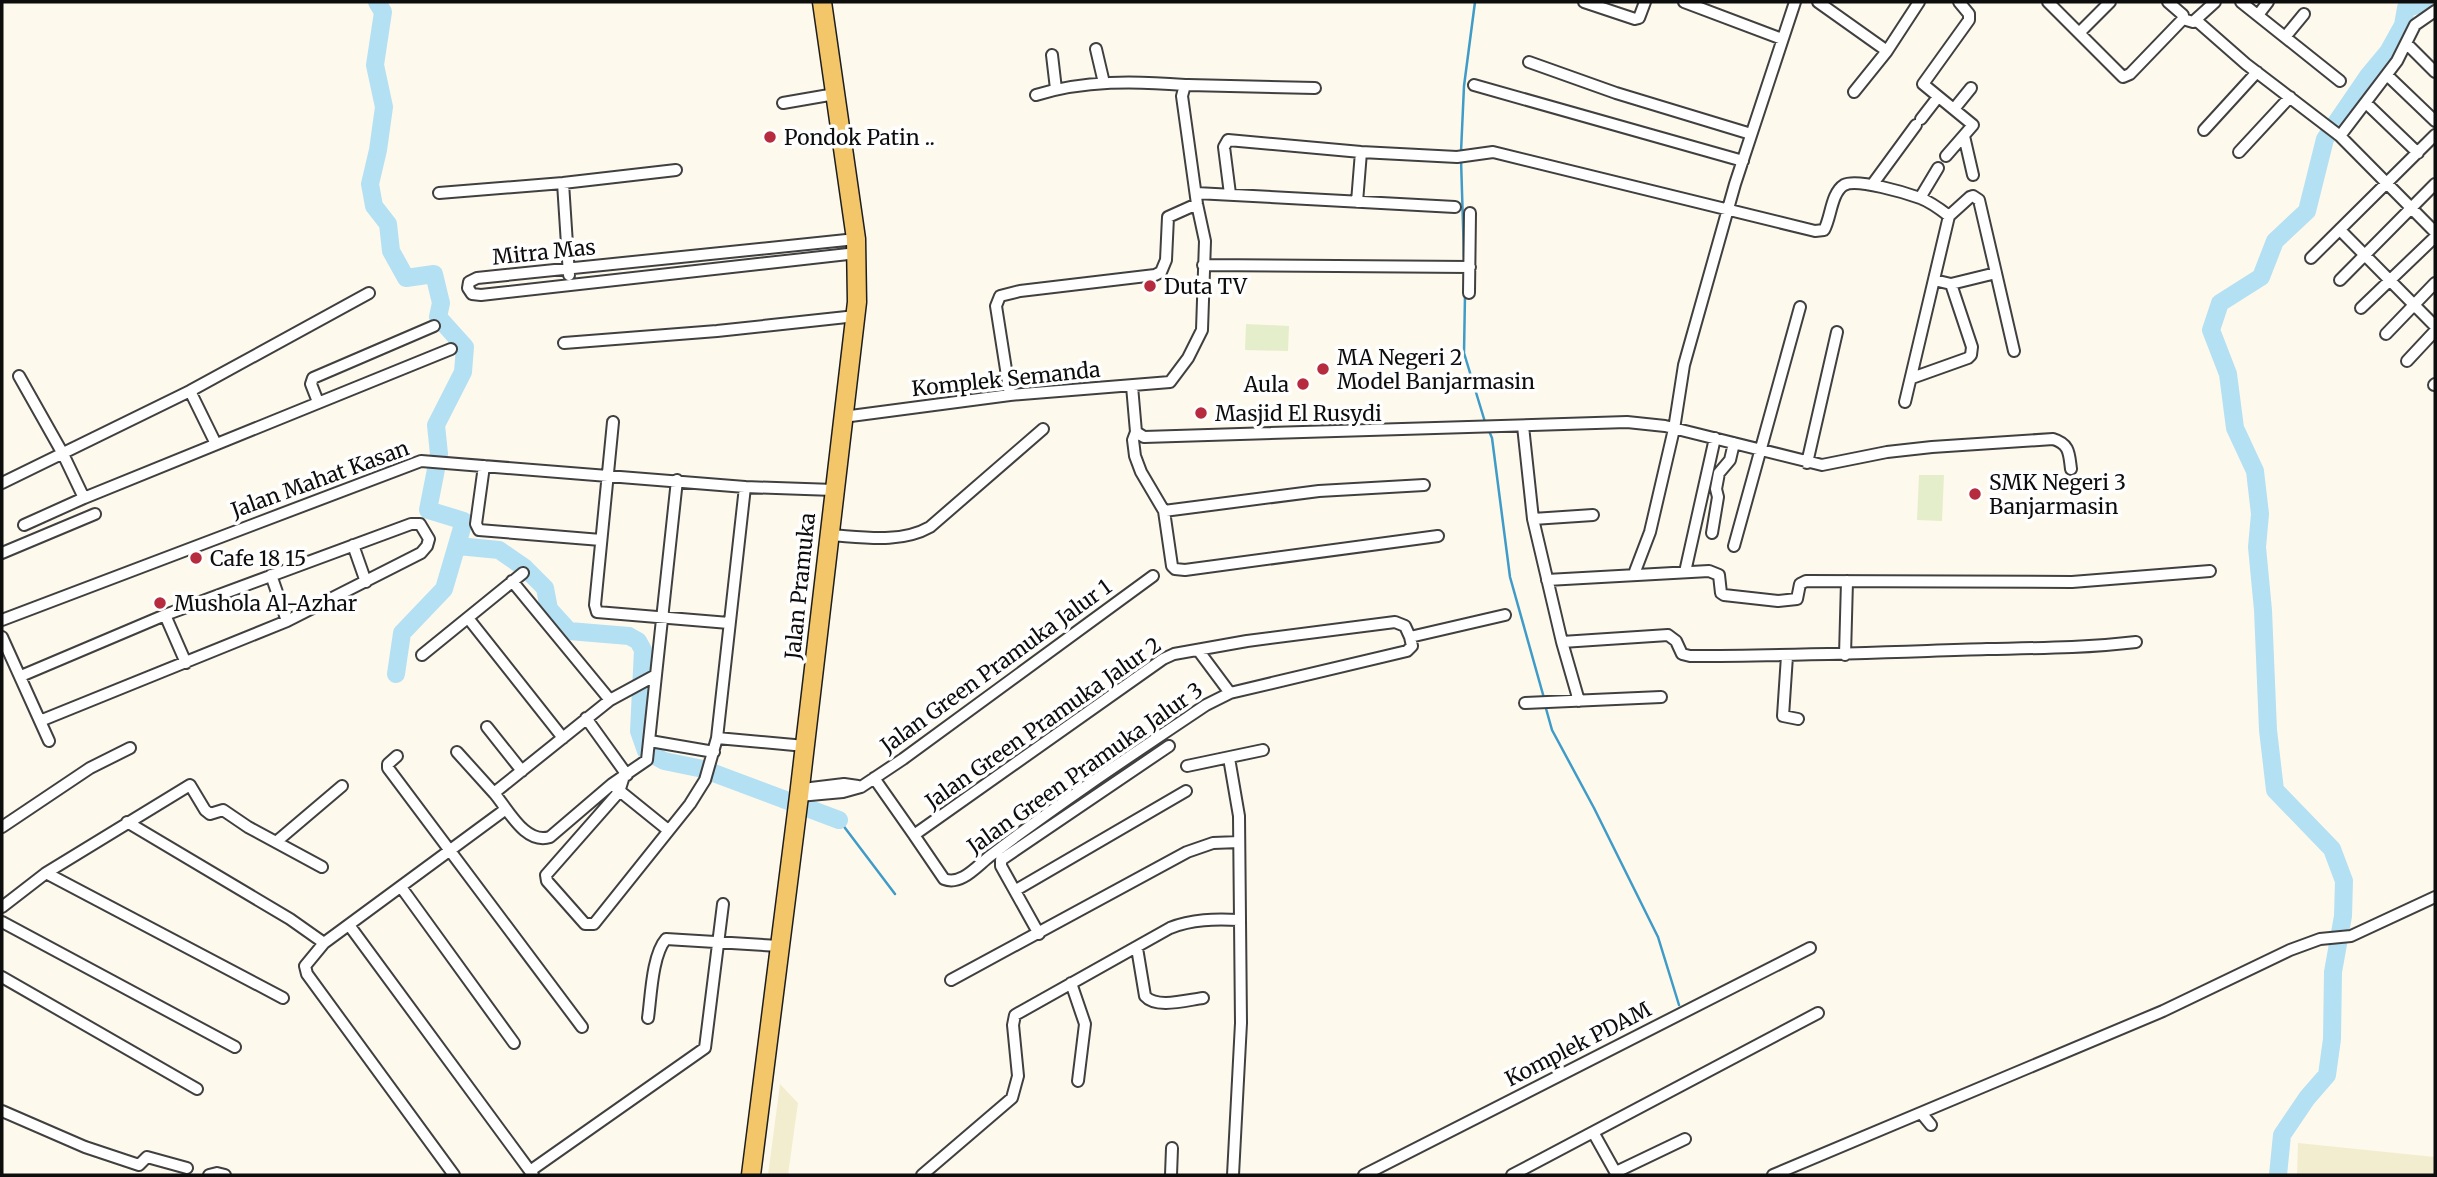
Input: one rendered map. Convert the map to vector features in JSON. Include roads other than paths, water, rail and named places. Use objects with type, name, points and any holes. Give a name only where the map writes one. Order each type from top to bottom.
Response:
[{"type":"main road","name":"Jalan Pramuka","points":[[751,1175],[856,316],[856,246],[822,2]]},
{"type":"street","points":[[1584,2],[1635,19],[1639,18],[1645,2]]},
{"type":"street","points":[[1684,2],[1782,39]]},
{"type":"street","points":[[1634,574],[1650,532],[1674,429],[1684,365],[1751,134],[1795,2]]},
{"type":"street","points":[[1818,2],[1887,51]]},
{"type":"street","points":[[1854,92],[1887,51],[1919,2]]},
{"type":"street","points":[[1946,156],[1973,125],[1923,84],[1969,20],[1969,14],[1959,2]]},
{"type":"street","points":[[2048,2],[2117,73],[2126,78],[2183,19]]},
{"type":"street","points":[[2079,33],[2110,2]]},
{"type":"street","points":[[2168,2],[2183,15],[2183,19]]},
{"type":"street","points":[[2183,19],[2197,21],[2215,2]]},
{"type":"street","points":[[2241,2],[2340,81]]},
{"type":"street","points":[[2258,15],[2268,2]]},
{"type":"street","points":[[2338,134],[2387,75],[2415,25],[2435,11]]},
{"type":"street","points":[[2285,37],[2304,14]]},
{"type":"street","points":[[2197,21],[2257,72],[2338,134],[2435,233],[2361,308]]},
{"type":"street","points":[[2406,43],[2435,72]]},
{"type":"street","points":[[1096,49],[1104,83]]},
{"type":"street","points":[[1052,55],[1056,89]]},
{"type":"street","points":[[1529,62],[1616,93],[1751,134]]},
{"type":"street","points":[[2204,130],[2257,72]]},
{"type":"street","points":[[2387,75],[2435,121]]},
{"type":"street","points":[[1036,95],[1056,89],[1104,83],[1315,88]]},
{"type":"street","points":[[1185,85],[1182,96],[1196,198],[1205,241],[1203,265],[1465,267]]},
{"type":"street","points":[[1474,85],[1743,161]]},
{"type":"street","points":[[1954,110],[1971,88]]},
{"type":"street","points":[[783,103],[835,94]]},
{"type":"street","points":[[1872,185],[1938,97]]},
{"type":"street","points":[[2239,152],[2290,97]]},
{"type":"street","points":[[2366,103],[2418,153]]},
{"type":"street","points":[[2312,258],[2435,135]]},
{"type":"street","points":[[1964,136],[1973,175]]},
{"type":"street","points":[[1230,194],[1224,147],[1228,140],[1361,152],[1461,157],[1493,152],[1821,231],[1826,228],[1842,188],[1851,183],[1872,185],[1920,198],[1949,216]]},
{"type":"street","points":[[1357,202],[1361,152]]},
{"type":"street","points":[[1920,198],[1938,168]]},
{"type":"street","points":[[439,193],[676,170]]},
{"type":"street","points":[[563,183],[569,284]]},
{"type":"street","points":[[2340,280],[2435,184]]},
{"type":"street","points":[[1010,396],[996,306],[1000,296],[1020,291],[1155,275],[1161,272],[1166,260],[1168,216],[1196,198],[1230,194],[1455,207]]},
{"type":"street","points":[[1905,402],[1949,216],[1969,197],[1973,196],[1979,200],[2014,351]]},
{"type":"street","points":[[1469,293],[1465,267],[1471,214]]},
{"type":"street","points":[[2340,230],[2435,329],[2407,361]]},
{"type":"street","name":"Mitra Mas","points":[[856,246],[686,271],[481,295],[472,293],[468,288],[469,282],[477,278],[685,258],[856,246]]},
{"type":"street","points":[[685,258],[686,271]]},
{"type":"street","name":"Komplek Semanda","points":[[843,417],[1010,396],[1163,383],[1174,379],[1202,330],[1203,265]]},
{"type":"street","points":[[1934,280],[1951,284],[1996,273]]},
{"type":"street","points":[[2386,334],[2435,283]]},
{"type":"street","points":[[1912,378],[1971,355],[1972,347],[1951,284]]},
{"type":"street","points":[[2,483],[190,391],[369,293]]},
{"type":"street","points":[[1734,546],[1800,307]]},
{"type":"street","points":[[564,343],[717,331],[856,316]]},
{"type":"street","points":[[318,402],[311,384],[313,378],[435,326]]},
{"type":"street","points":[[1807,463],[1837,332]]},
{"type":"street","points":[[23,525],[451,349]]},
{"type":"street","points":[[19,376],[63,454],[84,498]]},
{"type":"street","points":[[1132,386],[1135,456],[1141,472],[1164,511],[1172,566],[1179,570],[1438,536]]},
{"type":"street","points":[[190,391],[215,444]]},
{"type":"street","points":[[612,422],[595,606],[597,612],[729,623]]},
{"type":"street","points":[[1136,432],[1144,437],[1180,437],[1627,422],[1715,438],[1807,463],[1830,464],[1886,452],[2053,439],[2068,448],[2071,469]]},
{"type":"street","points":[[1523,426],[1534,519],[1562,642],[1579,701]]},
{"type":"street","points":[[829,535],[906,537],[919,533],[930,527],[1042,429]]},
{"type":"street","points":[[1685,572],[1715,438]]},
{"type":"street","points":[[1712,533],[1719,473],[1730,460],[1734,443]]},
{"type":"street","name":"Jalan Mahat Kasan","points":[[2,620],[414,462],[431,460],[745,487],[834,490]]},
{"type":"street","points":[[484,466],[476,524],[479,530],[601,540]]},
{"type":"street","points":[[677,480],[662,618],[647,679],[649,749],[642,765],[625,775],[546,875],[547,881],[584,924],[594,923],[705,780],[717,738],[745,487]]},
{"type":"street","points":[[1164,511],[1319,491],[1424,485]]},
{"type":"street","points":[[2,553],[95,514]]},
{"type":"street","points":[[1534,519],[1593,516]]},
{"type":"street","points":[[21,676],[165,615],[271,575],[416,523],[424,527],[429,539],[427,547],[421,553],[366,582],[287,621],[40,721]]},
{"type":"street","points":[[353,545],[366,582]]},
{"type":"street","points":[[1547,580],[1716,572],[1720,579],[1721,593],[1724,595],[1778,601],[1797,599],[1802,582],[2072,582],[2210,571]]},
{"type":"street","points":[[422,655],[523,573]]},
{"type":"street","points":[[271,575],[287,621]]},
{"type":"street","name":"Jalan Green Pramuka Jalur 1","points":[[799,799],[861,787],[1153,576]]},
{"type":"street","points":[[512,581],[610,700]]},
{"type":"street","points":[[1845,655],[1847,581]]},
{"type":"street","points":[[165,615],[186,663]]},
{"type":"street","points":[[1410,637],[1505,615]]},
{"type":"street","points":[[468,618],[563,738]]},
{"type":"street","name":"Jalan Green Pramuka Jalur 2","points":[[874,778],[915,835],[1163,659],[1185,651],[1395,622],[1405,626],[1410,637]]},
{"type":"street","points":[[1562,642],[1668,635],[1676,641],[1682,654],[1690,656],[2076,649],[2136,642]]},
{"type":"street","points":[[2,637],[49,741]]},
{"type":"street","name":"Jalan Green Pramuka Jalur 3","points":[[915,835],[944,879],[960,879],[1183,720],[1230,693],[1407,652],[1412,646],[1410,637]]},
{"type":"street","points":[[1198,650],[1230,693]]},
{"type":"street","points":[[1787,656],[1783,716],[1798,719]]},
{"type":"street","points":[[494,793],[610,700],[647,679]]},
{"type":"street","points":[[1525,703],[1661,697]]},
{"type":"street","points":[[586,719],[625,775]]},
{"type":"street","points":[[486,727],[522,771]]},
{"type":"street","points":[[717,738],[805,746]]},
{"type":"street","points":[[1039,934],[1001,866],[1003,858],[1169,746]]},
{"type":"street","points":[[2,827],[90,768],[130,748]]},
{"type":"street","points":[[649,749],[713,757]]},
{"type":"street","points":[[1187,766],[1264,750]]},
{"type":"street","points":[[457,752],[531,836],[545,839],[616,788]]},
{"type":"street","points":[[397,756],[388,764],[388,768],[582,1027]]},
{"type":"street","points":[[1229,758],[1236,792],[1239,842],[1241,1023],[1233,1175]]},
{"type":"street","points":[[2,907],[46,873],[190,785],[207,812],[214,814],[223,810],[248,827],[322,867]]},
{"type":"street","points":[[276,842],[342,786]]},
{"type":"street","points":[[616,788],[668,830]]},
{"type":"street","points":[[1016,890],[1186,791]]},
{"type":"street","points":[[454,1175],[307,974],[307,961],[324,943],[506,809]]},
{"type":"street","points":[[127,822],[290,919],[324,943]]},
{"type":"street","points":[[951,980],[1187,852],[1213,843],[1239,842]]},
{"type":"street","points":[[46,873],[283,998]]},
{"type":"street","points":[[401,887],[514,1043]]},
{"type":"street","points":[[1773,1175],[2163,1011],[2290,950],[2320,939],[2351,936],[2435,897]]},
{"type":"street","points":[[349,925],[532,1173],[705,1048],[723,904]]},
{"type":"street","points":[[922,1175],[1012,1098],[1018,1076],[1013,1025],[1015,1015],[1182,923],[1239,920]]},
{"type":"street","points":[[2,922],[235,1047]]},
{"type":"street","points":[[649,1018],[656,963],[664,941],[670,938],[779,946]]},
{"type":"street","points":[[1137,948],[1145,996],[1148,1000],[1157,1003],[1203,998]]},
{"type":"street","name":"Komplek PDAM","points":[[1364,1175],[1810,948]]},
{"type":"street","points":[[2,976],[197,1089]]},
{"type":"street","points":[[1071,983],[1085,1024],[1078,1081]]},
{"type":"street","points":[[1512,1175],[1818,1013]]},
{"type":"street","points":[[2,1111],[85,1147],[139,1165],[147,1157],[187,1168]]},
{"type":"street","points":[[1922,1114],[1931,1125]]},
{"type":"street","points":[[1593,1132],[1616,1174],[1685,1139]]},
{"type":"street","points":[[1171,1175],[1172,1148]]},
{"type":"street","points":[[209,1175],[216,1172],[225,1175]]},
{"type":"waterway","points":[[377,2],[383,12],[375,65],[384,107],[370,184],[374,206],[388,224],[391,251],[406,278],[434,274],[441,303],[438,317],[465,347],[463,372],[436,425],[439,454],[428,510],[464,521],[444,589],[402,633],[396,674]]},
{"type":"waterway","points":[[1461,152],[1464,86],[1475,2]]},
{"type":"waterway","points":[[2278,1175],[2282,1135],[2307,1098],[2327,1075],[2332,1039],[2333,972],[2343,916],[2344,881],[2332,849],[2275,790],[2268,730],[2263,610],[2257,547],[2260,514],[2255,471],[2235,428],[2228,374],[2211,330],[2220,303],[2261,277],[2275,241],[2307,211],[2325,139],[2368,76],[2388,52],[2403,25],[2406,8],[2429,2]]},
{"type":"waterway","points":[[1461,159],[1464,257]]},
{"type":"waterway","points":[[1465,295],[1464,353],[1485,422]]},
{"type":"waterway","points":[[1489,431],[1510,577],[1544,698]]},
{"type":"waterway","points":[[458,546],[499,550],[525,568],[545,588],[549,609],[569,631],[629,636],[638,641],[643,650],[639,731],[646,751],[664,761],[703,769],[839,820]]},
{"type":"waterway","points":[[1545,705],[1552,730],[1658,937],[1679,1005]]},
{"type":"waterway","points":[[839,820],[895,894]]},
{"type":"place","name":"Pondok Patin ..","points":[[770,137]]},
{"type":"place","name":"Duta TV","points":[[1150,286]]},
{"type":"place","name":"MA Negeri 2 Model Banjarmasin","points":[[1323,369]]},
{"type":"place","name":"Aula","points":[[1303,384]]},
{"type":"place","name":"Masjid El Rusydi","points":[[1201,413]]},
{"type":"place","name":"SMK Negeri 3 Banjarmasin","points":[[1975,494]]},
{"type":"place","name":"Cafe 18 15","points":[[196,558]]},
{"type":"place","name":"Mushola Al-Azhar","points":[[160,603]]}]
